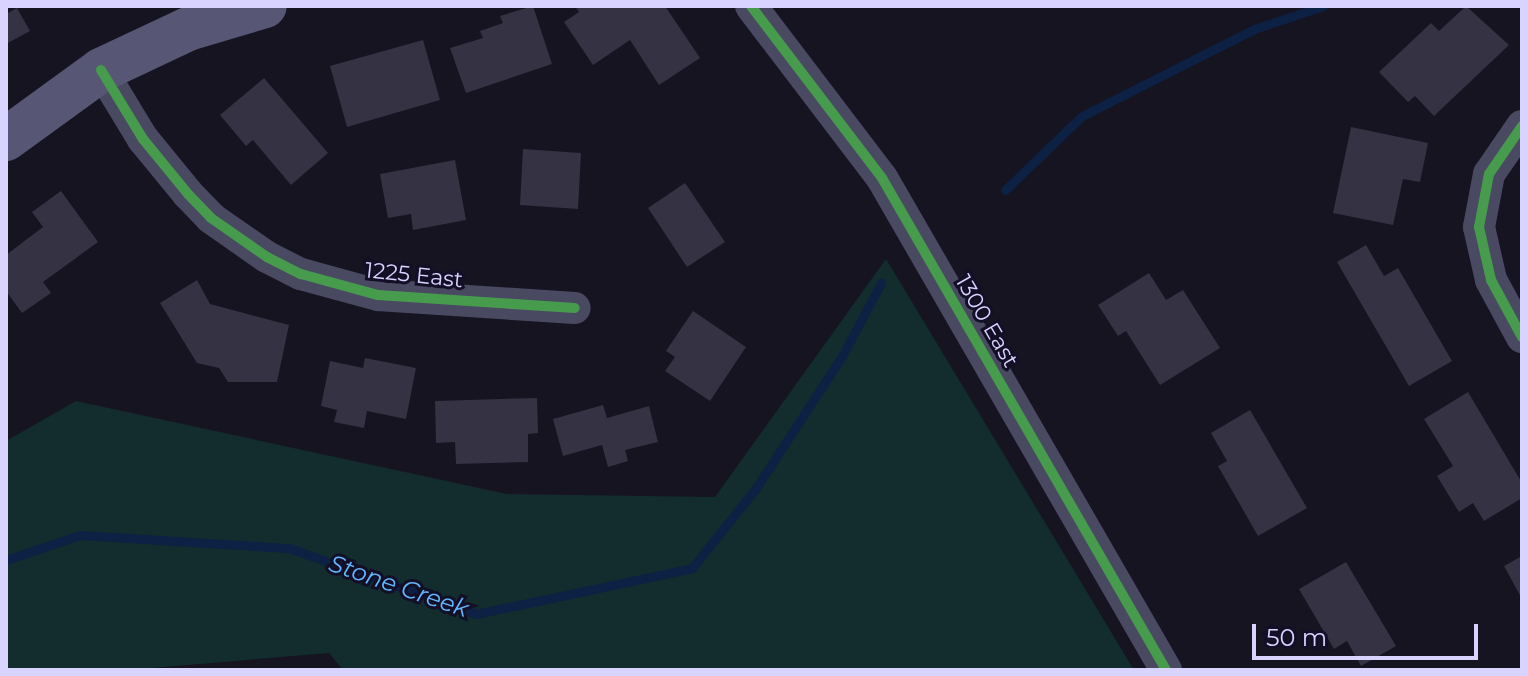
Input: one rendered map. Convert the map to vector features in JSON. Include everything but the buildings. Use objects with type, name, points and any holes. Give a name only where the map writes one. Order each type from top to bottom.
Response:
[{"type":"main road","points":[[6,139],[101,70],[188,29],[264,6]]},
{"type":"street","name":"1300 East","points":[[751,6],[882,178],[1166,670]]},
{"type":"street","name":"1225 East","points":[[101,70],[143,139],[188,194],[211,218],[267,257],[301,274],[378,295],[575,308]]},
{"type":"street","points":[[1522,126],[1489,174],[1479,227],[1491,280],[1522,337]]},
{"type":"green space","points":[[886,259],[1134,670],[343,670],[329,653],[128,670],[6,670],[6,441],[76,401],[507,494],[715,497]]},
{"type":"waterway","points":[[1005,190],[1082,116],[1254,29],[1323,6]]},
{"type":"waterway","name":"Stone Creek","points":[[6,560],[80,535],[289,548],[476,614],[692,568],[756,488],[842,356],[881,283]]},
{"type":"cycle path","points":[[751,6],[882,178],[1166,670]]},
{"type":"cycle path","points":[[101,70],[143,139],[188,194],[211,218],[267,257],[301,274],[378,295],[575,308]]},
{"type":"cycle path","points":[[1522,126],[1489,174],[1479,227],[1491,280],[1522,337]]}]
